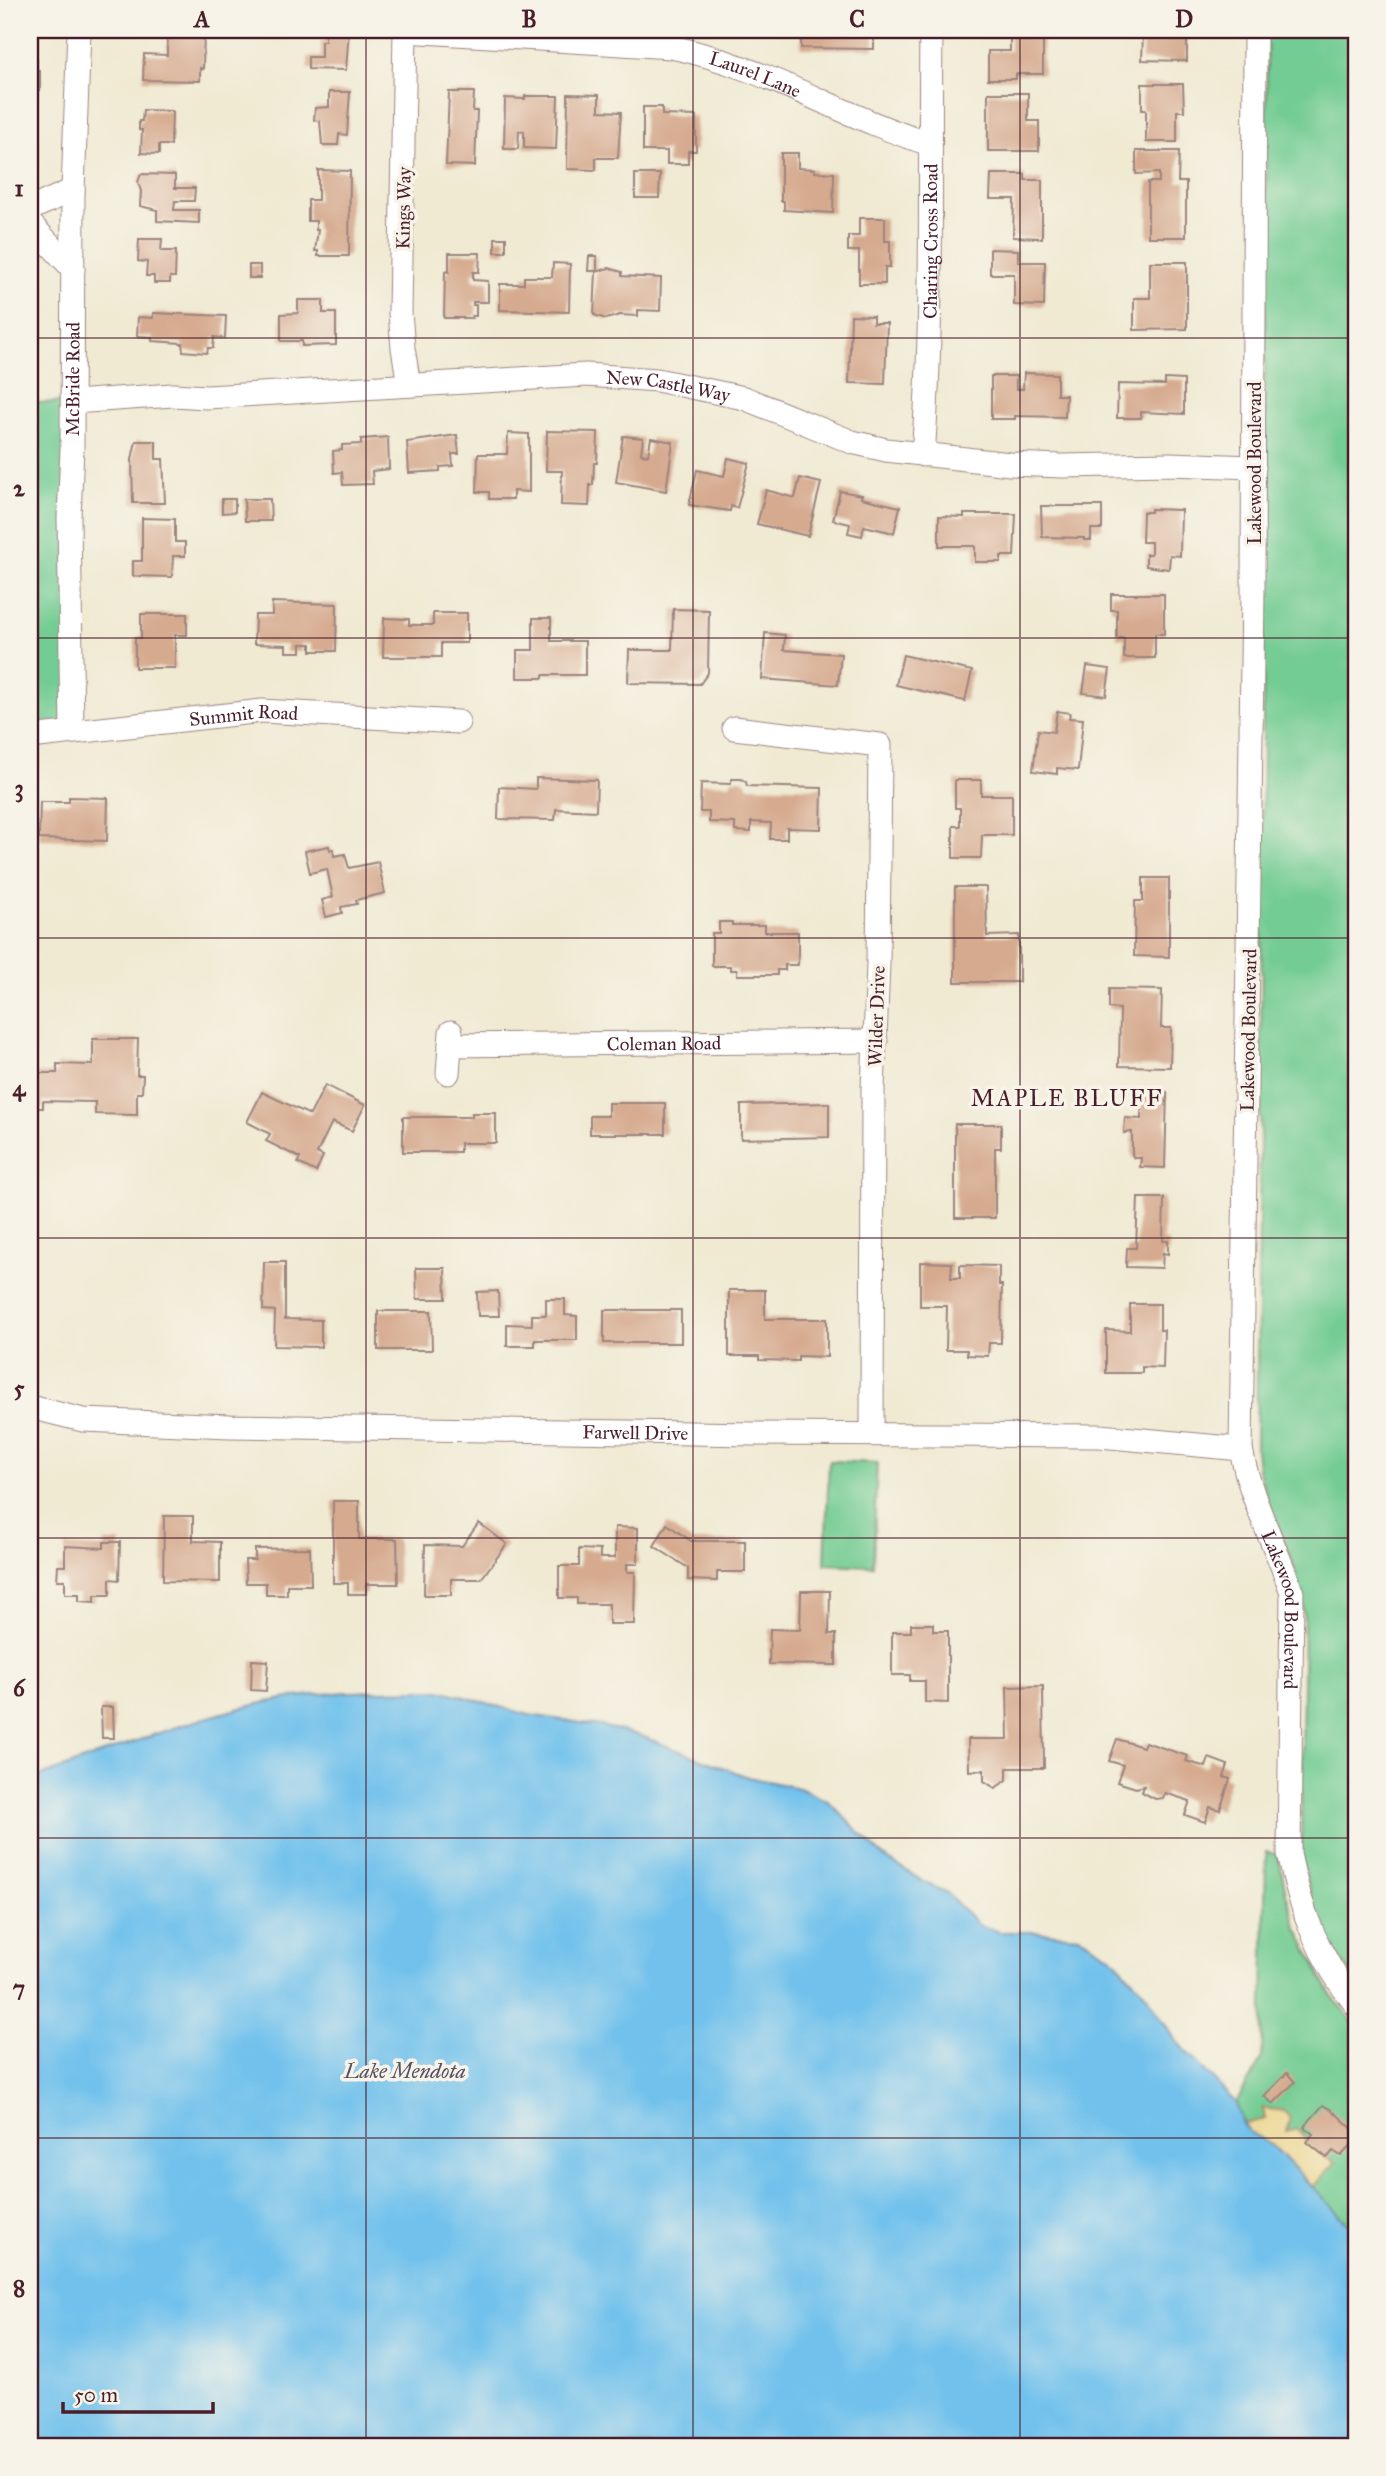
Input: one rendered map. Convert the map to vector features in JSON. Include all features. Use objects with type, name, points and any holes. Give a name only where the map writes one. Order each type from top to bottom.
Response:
[{"type":"street","name":"McBride Road","points":[[72,731],[69,517],[73,402],[73,190],[79,30]]},
{"type":"street","name":"Laurel Lane","points":[[405,30],[685,50],[761,75],[902,135],[930,144]]},
{"type":"street","name":"Kings Way","points":[[405,30],[400,313],[409,386]]},
{"type":"street","name":"Charing Cross Road","points":[[923,455],[932,258],[931,30]]},
{"type":"street","name":"Lakewood Boulevard","points":[[1255,30],[1254,467],[1241,1449],[1250,1486],[1292,1593],[1289,1854],[1306,1921],[1326,1962],[1356,2005]]},
{"type":"street","points":[[30,209],[73,190]]},
{"type":"street","points":[[30,223],[73,270]]},
{"type":"street","name":"New Castle Way","points":[[73,402],[586,375],[657,380],[744,398],[852,442],[886,450],[1010,464],[1254,467]]},
{"type":"street","name":"Summit Road","points":[[30,737],[261,711],[458,722]]},
{"type":"street","name":"Wilder Drive","points":[[734,728],[880,745],[873,1088],[872,1434]]},
{"type":"street","name":"Coleman Road","points":[[448,1073],[450,1038],[876,1041]]},
{"type":"street","name":"Farwell Drive","points":[[30,1407],[83,1420],[230,1426],[1100,1436],[1241,1449]]},
{"type":"green space","points":[[1267,30],[1356,30],[1356,1980],[1334,1950],[1319,1919],[1304,1868],[1301,1849],[1304,1607],[1293,1563],[1270,1509],[1258,1468],[1256,1450]]},
{"type":"green space","points":[[73,402],[72,731],[30,737],[30,403]]},
{"type":"green space","points":[[829,1461],[877,1463],[873,1566],[825,1564]]},
{"type":"green space","points":[[1266,1852],[1278,1854],[1296,1926],[1329,1992],[1356,2026],[1356,2232],[1274,2147],[1243,2124],[1236,2103],[1262,2058]]},
{"type":"sand","points":[[1263,2108],[1284,2111],[1290,2118],[1286,2132],[1297,2129],[1307,2142],[1335,2163],[1312,2188],[1274,2147],[1250,2132],[1243,2124],[1265,2119]]},
{"type":"water","name":"Lake Mendota","points":[[440,1690],[529,1715],[601,1726],[641,1736],[748,1777],[799,1788],[828,1801],[884,1857],[929,1885],[946,1892],[979,1925],[1000,1932],[1078,1936],[1111,1956],[1147,1995],[1176,2041],[1236,2103],[1243,2124],[1250,2132],[1274,2147],[1356,2232],[1356,2446],[30,2446],[30,1780],[171,1729],[258,1704],[326,1694]]},
{"type":"building","points":[[167,30],[204,31],[200,81],[143,80],[144,54],[167,55]]},
{"type":"building","points":[[325,30],[349,30],[346,70],[308,69],[308,57],[321,57],[321,41],[325,41]]},
{"type":"building","points":[[801,30],[874,30],[874,49],[801,48]]},
{"type":"building","points":[[1010,30],[1043,30],[1043,74],[1016,74],[1016,79],[988,79],[988,51],[1010,51]]},
{"type":"building","points":[[1147,30],[1181,30],[1181,35],[1187,35],[1187,61],[1142,60],[1143,34],[1147,34]]},
{"type":"building","points":[[30,57],[37,58],[40,90],[30,90]]},
{"type":"building","points":[[1142,84],[1183,84],[1184,111],[1177,111],[1177,142],[1146,142],[1146,110],[1142,110]]},
{"type":"building","points":[[329,92],[350,92],[347,135],[339,134],[338,145],[322,145],[320,121],[314,120],[315,108],[329,107]]},
{"type":"building","points":[[449,92],[474,92],[473,111],[477,111],[475,166],[446,165]]},
{"type":"building","points":[[988,93],[1028,93],[1028,121],[1039,121],[1039,151],[988,151]]},
{"type":"building","points":[[568,94],[599,95],[599,111],[621,112],[618,158],[596,158],[596,170],[567,169]]},
{"type":"building","points":[[525,96],[558,96],[556,149],[524,148],[524,131],[519,131],[518,149],[504,149],[505,98],[525,99]]},
{"type":"building","points":[[30,98],[37,98],[36,144],[30,144]]},
{"type":"building","points":[[643,107],[662,107],[662,115],[696,116],[696,151],[688,151],[688,164],[667,164],[667,151],[643,151]]},
{"type":"building","points":[[143,110],[172,111],[171,145],[159,145],[159,154],[141,153],[142,130],[139,130],[139,121],[142,121]]},
{"type":"building","points":[[1136,151],[1179,151],[1178,182],[1186,182],[1186,237],[1148,237],[1148,182],[1159,182],[1159,173],[1136,174]]},
{"type":"building","points":[[781,153],[798,153],[798,168],[834,173],[833,213],[784,210],[784,201],[781,201]]},
{"type":"building","points":[[318,170],[350,171],[349,256],[318,256],[318,251],[315,251],[318,230],[316,221],[308,221],[308,200],[318,200]]},
{"type":"building","points":[[141,174],[175,175],[175,188],[195,188],[194,201],[175,201],[174,210],[199,210],[199,223],[157,221],[157,210],[140,206],[141,191],[138,182]]},
{"type":"building","points":[[635,174],[660,174],[659,198],[635,198]]},
{"type":"building","points":[[991,174],[1025,174],[1025,180],[1042,180],[1042,238],[1013,237],[1014,199],[990,199]]},
{"type":"building","points":[[859,218],[885,218],[885,241],[890,241],[890,267],[885,267],[885,284],[859,284],[859,251],[848,251],[848,236],[859,236]]},
{"type":"building","points":[[495,238],[506,238],[506,252],[495,252]]},
{"type":"building","points":[[139,239],[162,239],[161,251],[176,251],[175,277],[170,277],[170,283],[154,283],[154,276],[146,276],[147,262],[138,261]]},
{"type":"building","points":[[990,249],[1018,250],[1018,262],[1045,262],[1044,306],[1014,305],[1014,274],[990,274]]},
{"type":"building","points":[[449,253],[480,253],[479,272],[473,272],[473,280],[488,281],[488,302],[473,302],[473,305],[476,305],[476,316],[472,318],[444,318],[445,271],[449,272]]},
{"type":"building","points":[[589,256],[597,256],[597,271],[588,271]]},
{"type":"building","points":[[1150,262],[1187,262],[1187,329],[1134,330],[1134,298],[1150,298]]},
{"type":"building","points":[[553,263],[570,264],[569,312],[500,310],[500,284],[524,284],[524,277],[552,277]]},
{"type":"building","points":[[249,265],[260,265],[260,278],[249,278]]},
{"type":"building","points":[[609,268],[622,272],[622,276],[661,278],[660,311],[638,310],[638,316],[620,315],[606,319],[594,315],[596,272]]},
{"type":"building","points":[[298,300],[323,300],[323,313],[336,313],[336,345],[302,346],[302,341],[281,341],[281,314],[298,313]]},
{"type":"building","points":[[153,313],[226,316],[225,338],[214,337],[213,348],[208,348],[207,353],[183,351],[182,343],[152,341],[152,337],[137,336],[138,317],[153,318]]},
{"type":"building","points":[[851,315],[873,316],[873,323],[887,323],[885,384],[849,383]]},
{"type":"building","points":[[1024,373],[1057,374],[1057,395],[1066,395],[1065,417],[1015,416],[1015,419],[991,419],[991,376],[1016,376],[1016,389],[1023,389]]},
{"type":"building","points":[[1165,379],[1184,380],[1184,414],[1141,412],[1141,418],[1117,418],[1118,384],[1165,385]]},
{"type":"building","points":[[547,431],[598,432],[597,463],[594,463],[589,506],[561,505],[562,471],[546,471]]},
{"type":"building","points":[[508,433],[529,434],[529,492],[513,491],[513,499],[489,499],[489,492],[477,492],[478,454],[507,454]]},
{"type":"building","points":[[457,435],[459,454],[452,454],[453,466],[440,467],[440,471],[409,473],[407,442]]},
{"type":"building","points":[[623,436],[643,438],[641,454],[648,455],[651,438],[673,442],[666,491],[616,482]]},
{"type":"building","points":[[388,437],[389,469],[372,471],[373,484],[343,485],[342,472],[334,473],[333,451],[342,450],[342,445],[361,444],[361,439]]},
{"type":"building","points":[[136,441],[156,441],[156,459],[163,459],[165,503],[133,503],[132,459]]},
{"type":"building","points":[[728,458],[749,463],[737,508],[731,506],[730,511],[689,505],[697,470],[724,476]]},
{"type":"building","points":[[800,478],[821,483],[808,536],[757,524],[766,490],[795,498]]},
{"type":"building","points":[[840,491],[900,507],[894,533],[864,526],[862,536],[848,533],[850,524],[833,520]]},
{"type":"building","points":[[222,499],[235,499],[235,512],[222,513]]},
{"type":"building","points":[[244,499],[270,499],[271,521],[245,521]]},
{"type":"building","points":[[1041,506],[1102,506],[1102,529],[1091,529],[1091,540],[1042,537]]},
{"type":"building","points":[[1151,509],[1181,510],[1180,556],[1170,555],[1169,569],[1146,566],[1146,554],[1151,554],[1151,542],[1142,542],[1143,512],[1151,512]]},
{"type":"building","points":[[964,514],[1016,514],[1014,556],[1001,556],[1001,562],[975,562],[975,546],[939,546],[939,516],[964,517]]},
{"type":"building","points":[[142,518],[175,519],[175,542],[185,542],[185,556],[173,556],[172,577],[133,576],[133,561],[142,561]]},
{"type":"building","points":[[1111,594],[1164,594],[1164,634],[1155,634],[1155,658],[1124,658],[1124,638],[1117,638],[1117,610],[1111,610]]},
{"type":"building","points":[[272,602],[337,604],[336,651],[311,651],[311,644],[301,644],[301,652],[286,652],[286,645],[254,644],[255,615],[272,615]]},
{"type":"building","points":[[673,609],[709,610],[708,673],[700,684],[628,683],[629,650],[672,650]]},
{"type":"building","points":[[433,613],[467,613],[467,643],[441,643],[441,657],[383,657],[384,618],[409,619],[409,625],[433,625]]},
{"type":"building","points":[[141,614],[187,614],[187,635],[175,635],[175,668],[135,668],[135,638],[141,638]]},
{"type":"building","points":[[533,618],[551,618],[551,641],[585,641],[585,675],[517,678],[517,650],[533,650]]},
{"type":"building","points":[[765,633],[785,635],[784,650],[841,654],[838,685],[762,679]]},
{"type":"building","points":[[903,655],[972,671],[965,701],[896,685]]},
{"type":"building","points":[[1087,666],[1110,669],[1106,696],[1083,693]]},
{"type":"building","points":[[1057,711],[1070,713],[1069,718],[1083,719],[1078,770],[1057,768],[1057,774],[1033,771],[1038,730],[1054,732]]},
{"type":"building","points":[[536,778],[597,780],[596,811],[556,809],[555,820],[498,819],[499,787],[536,789]]},
{"type":"building","points":[[732,779],[741,779],[747,786],[822,788],[821,829],[787,828],[787,839],[770,839],[771,823],[751,822],[751,832],[735,831],[735,823],[709,822],[709,812],[700,812],[701,783],[730,784]]},
{"type":"building","points":[[955,780],[981,780],[981,795],[1012,795],[1012,835],[982,835],[981,858],[953,858],[953,826],[960,826],[960,808],[955,808]]},
{"type":"building","points":[[69,797],[108,798],[107,841],[39,839],[40,802],[69,802]]},
{"type":"building","points":[[329,846],[330,850],[333,849],[334,856],[345,854],[349,868],[378,862],[385,893],[356,900],[357,904],[341,907],[342,913],[326,917],[322,900],[333,897],[327,869],[310,873],[305,851]]},
{"type":"building","points":[[1143,878],[1169,878],[1169,957],[1134,956],[1135,901],[1143,901]]},
{"type":"building","points":[[955,887],[986,887],[987,936],[1019,935],[1019,982],[955,982]]},
{"type":"building","points":[[719,922],[732,922],[732,925],[765,925],[765,932],[798,932],[798,965],[785,965],[785,970],[777,970],[777,975],[737,975],[737,970],[730,970],[730,966],[712,966],[712,933],[719,933]]},
{"type":"building","points":[[1109,989],[1162,990],[1161,1028],[1171,1028],[1170,1067],[1119,1066],[1120,1009],[1109,1008]]},
{"type":"building","points":[[93,1039],[138,1039],[137,1075],[143,1075],[142,1093],[137,1093],[137,1115],[95,1114],[95,1102],[43,1101],[43,1108],[30,1108],[30,1054],[33,1054],[32,1073],[57,1073],[57,1064],[93,1065]]},
{"type":"building","points":[[325,1085],[365,1105],[352,1131],[332,1122],[317,1153],[323,1156],[316,1172],[298,1163],[300,1158],[266,1141],[270,1134],[247,1122],[262,1092],[310,1115]]},
{"type":"building","points":[[1142,1092],[1167,1092],[1165,1168],[1140,1167],[1141,1158],[1134,1158],[1132,1155],[1132,1132],[1124,1133],[1125,1118],[1141,1119]]},
{"type":"building","points":[[608,1103],[665,1103],[665,1134],[590,1134],[590,1116],[608,1116]]},
{"type":"building","points":[[829,1103],[829,1137],[741,1139],[741,1105]]},
{"type":"building","points":[[472,1113],[496,1113],[496,1143],[460,1143],[460,1152],[403,1152],[403,1117],[472,1117]]},
{"type":"building","points":[[955,1124],[1001,1124],[1001,1148],[995,1148],[995,1218],[955,1218]]},
{"type":"building","points":[[1138,1198],[1164,1198],[1163,1241],[1168,1241],[1168,1254],[1163,1253],[1162,1268],[1126,1267],[1127,1248],[1136,1248]]},
{"type":"building","points":[[264,1262],[285,1262],[285,1319],[321,1320],[321,1347],[274,1346],[275,1311],[263,1310]]},
{"type":"building","points":[[920,1262],[952,1263],[951,1278],[960,1278],[960,1265],[999,1266],[999,1285],[1002,1285],[1001,1343],[989,1343],[988,1356],[967,1355],[967,1350],[946,1350],[947,1306],[920,1306]]},
{"type":"building","points":[[416,1268],[445,1268],[446,1299],[417,1299]]},
{"type":"building","points":[[729,1290],[765,1290],[765,1319],[827,1319],[827,1357],[798,1356],[798,1361],[759,1360],[759,1356],[729,1356]]},
{"type":"building","points":[[498,1291],[499,1316],[478,1316],[477,1292]]},
{"type":"building","points":[[546,1299],[565,1299],[565,1315],[577,1316],[577,1340],[535,1340],[535,1346],[507,1346],[507,1324],[532,1325],[532,1315],[546,1315]]},
{"type":"building","points":[[1130,1304],[1160,1304],[1160,1330],[1164,1330],[1163,1368],[1142,1367],[1142,1373],[1106,1373],[1106,1330],[1130,1331]]},
{"type":"building","points":[[604,1310],[681,1310],[681,1343],[604,1343]]},
{"type":"building","points":[[378,1311],[431,1311],[432,1350],[378,1350]]},
{"type":"building","points":[[333,1501],[359,1501],[359,1539],[397,1539],[398,1584],[366,1584],[366,1594],[348,1594],[348,1583],[333,1583]]},
{"type":"building","points":[[164,1516],[193,1516],[193,1541],[220,1542],[220,1582],[163,1581]]},
{"type":"building","points":[[479,1523],[507,1544],[481,1579],[451,1579],[451,1595],[424,1595],[425,1545],[462,1546]]},
{"type":"building","points":[[667,1524],[691,1541],[745,1541],[745,1572],[717,1572],[717,1581],[688,1580],[688,1568],[654,1546]]},
{"type":"building","points":[[615,1527],[638,1528],[638,1564],[627,1564],[627,1572],[635,1572],[634,1624],[609,1624],[609,1604],[577,1604],[577,1598],[559,1598],[559,1566],[579,1566],[579,1549],[600,1550],[600,1558],[615,1558]]},
{"type":"building","points":[[104,1542],[120,1542],[119,1580],[110,1579],[110,1595],[95,1595],[95,1602],[79,1601],[79,1594],[65,1594],[65,1580],[57,1580],[58,1566],[65,1566],[65,1546],[104,1548]]},
{"type":"building","points":[[310,1548],[311,1585],[287,1585],[287,1595],[266,1595],[266,1583],[246,1583],[245,1560],[255,1560],[255,1549]]},
{"type":"building","points":[[801,1591],[830,1591],[829,1634],[836,1634],[836,1665],[769,1664],[770,1629],[800,1630]]},
{"type":"building","points":[[911,1624],[933,1624],[933,1631],[948,1631],[948,1703],[925,1702],[925,1681],[910,1681],[910,1675],[892,1675],[892,1632],[911,1632]]},
{"type":"building","points":[[252,1660],[268,1661],[266,1691],[251,1690]]},
{"type":"building","points":[[1043,1686],[1044,1768],[1007,1768],[1007,1780],[995,1788],[984,1781],[984,1770],[969,1771],[968,1739],[1008,1739],[1007,1687]]},
{"type":"building","points":[[101,1707],[113,1707],[114,1738],[102,1738]]},
{"type":"building","points":[[1117,1739],[1143,1747],[1145,1742],[1188,1756],[1186,1761],[1206,1767],[1209,1758],[1228,1765],[1224,1777],[1230,1779],[1220,1810],[1210,1807],[1205,1822],[1185,1815],[1190,1801],[1165,1793],[1163,1798],[1155,1799],[1142,1792],[1144,1786],[1136,1788],[1117,1782],[1123,1765],[1109,1761]]},
{"type":"building","points":[[1287,2073],[1295,2082],[1273,2104],[1264,2096]]},
{"type":"building","points":[[1323,2105],[1356,2132],[1356,2140],[1341,2156],[1333,2151],[1327,2158],[1307,2142],[1313,2134],[1304,2127]]},
{"type":"district","name":"MAPLE BLUFF","points":[[1067,1098]]}]
